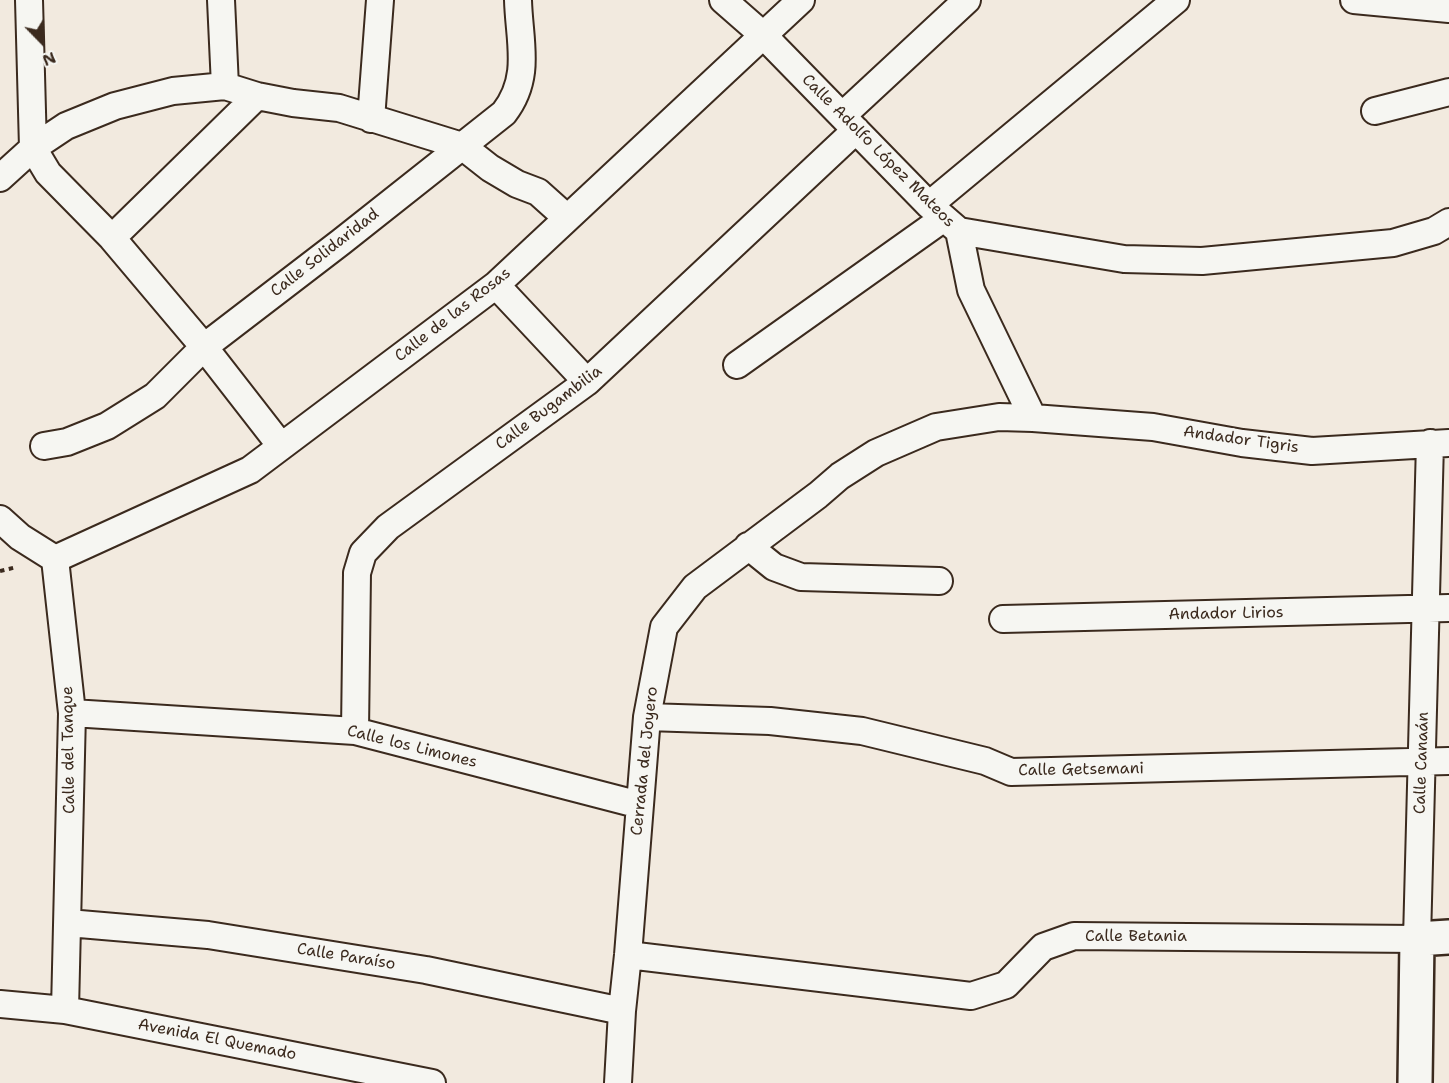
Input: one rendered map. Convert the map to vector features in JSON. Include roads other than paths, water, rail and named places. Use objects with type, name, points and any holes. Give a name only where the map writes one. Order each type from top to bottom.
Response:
[{"type":"street","points":[[29,0],[33,148],[48,173],[112,238],[204,347],[281,446]]},
{"type":"street","points":[[221,0],[225,86]]},
{"type":"street","points":[[371,119],[380,0]]},
{"type":"street","name":"Calle Solidaridad","points":[[44,446],[67,441],[107,426],[155,396],[204,347],[504,112],[513,100],[521,79],[523,58],[518,0]]},
{"type":"street","name":"Calle Adolfo López Mateos","points":[[723,0],[763,35],[944,218],[1124,259],[1202,261],[1393,243],[1434,231],[1449,222]]},
{"type":"street","name":"Calle de las Rosas","points":[[55,559],[250,470],[496,285],[801,0]]},
{"type":"street","name":"Calle Bugambilia","points":[[355,731],[357,573],[363,554],[388,527],[587,382],[849,123],[968,0]]},
{"type":"street","points":[[737,366],[944,218],[1168,4],[1176,0]]},
{"type":"street","points":[[1354,0],[1449,9]]},
{"type":"street","points":[[0,178],[33,148],[66,126],[115,106],[173,91],[225,86],[257,96],[293,103],[339,108],[462,146],[490,168],[517,184],[538,192],[567,218]]},
{"type":"street","points":[[1375,111],[1449,92]]},
{"type":"street","points":[[112,238],[257,96]]},
{"type":"street","points":[[944,218],[971,290],[1033,418]]},
{"type":"street","points":[[496,285],[587,382]]},
{"type":"street","name":"Cerrada del Joyero","points":[[618,1083],[646,717],[663,627],[695,587],[840,476],[876,453],[936,427],[999,417],[1033,418]]},
{"type":"street","name":"Andador Tigris","points":[[1033,418],[1153,427],[1242,443],[1312,451],[1439,443]]},
{"type":"street","name":"Calle Canaán","points":[[1415,1083],[1433,938],[1422,762],[1438,609],[1439,443]]},
{"type":"street","points":[[0,519],[20,537],[55,559]]},
{"type":"street","points":[[748,546],[774,567],[801,577],[939,581]]},
{"type":"street","name":"Calle del Tanque","points":[[55,559],[72,713],[64,1010]]},
{"type":"street","name":"Andador Lirios","points":[[1004,619],[1438,609]]},
{"type":"street","name":"Calle los Limones","points":[[72,713],[355,731],[640,805]]},
{"type":"street","name":"Calle Getsemani","points":[[646,717],[770,722],[862,731],[986,760],[1011,772],[1449,761]]},
{"type":"street","name":"Calle Paraíso","points":[[68,922],[219,936],[426,970],[622,1011]]},
{"type":"street","name":"Calle Betania","points":[[628,954],[971,996],[1006,985],[1043,947],[1074,936],[1433,938]]},
{"type":"street","name":"Avenida El Quemado","points":[[0,1004],[64,1010],[432,1083]]}]
